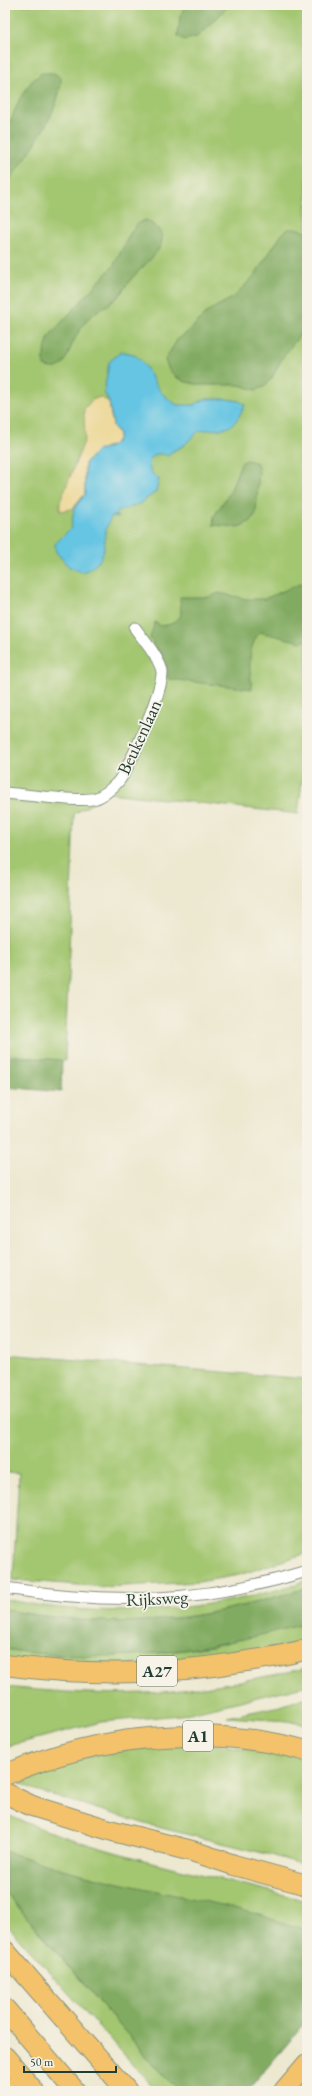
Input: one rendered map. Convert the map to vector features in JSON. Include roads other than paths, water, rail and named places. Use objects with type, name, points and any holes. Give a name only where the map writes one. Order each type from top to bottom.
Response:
[{"type":"highway","name":"A27","points":[[5,1665],[103,1673],[168,1671],[219,1666],[307,1649]]},
{"type":"highway","name":"A1","points":[[5,1775],[60,1755],[123,1741],[192,1735],[246,1740],[307,1751]]},
{"type":"highway","points":[[5,1794],[40,1808],[113,1831],[192,1851],[256,1863],[307,1878]]},
{"type":"highway","points":[[192,1851],[234,1865],[307,1885]]},
{"type":"highway","points":[[5,1951],[127,2091]]},
{"type":"highway","points":[[5,2009],[75,2091]]},
{"type":"highway","points":[[5,2057],[34,2091]]},
{"type":"highway","points":[[284,2091],[307,2064]]},
{"type":"highway","points":[[5,2087],[13,2091]]},
{"type":"street","name":"Beukenlaan","points":[[5,792],[66,799],[96,799],[117,784],[133,754],[159,692],[162,671],[150,649],[135,628]]},
{"type":"street","name":"Rijksweg","points":[[5,1588],[53,1596],[116,1600],[172,1598],[229,1591],[307,1571]]},
{"type":"water","points":[[121,352],[134,355],[139,359],[144,364],[160,391],[177,405],[193,405],[205,399],[226,399],[239,401],[245,405],[232,425],[223,429],[199,431],[183,446],[171,452],[168,456],[156,454],[152,457],[149,465],[150,470],[153,475],[159,479],[156,492],[139,504],[117,512],[115,514],[119,517],[112,516],[108,524],[104,547],[99,561],[92,567],[82,572],[69,567],[56,552],[55,544],[71,528],[74,509],[85,494],[85,464],[97,450],[110,447],[118,440],[119,434],[113,426],[109,402],[104,392],[109,362]]}]
